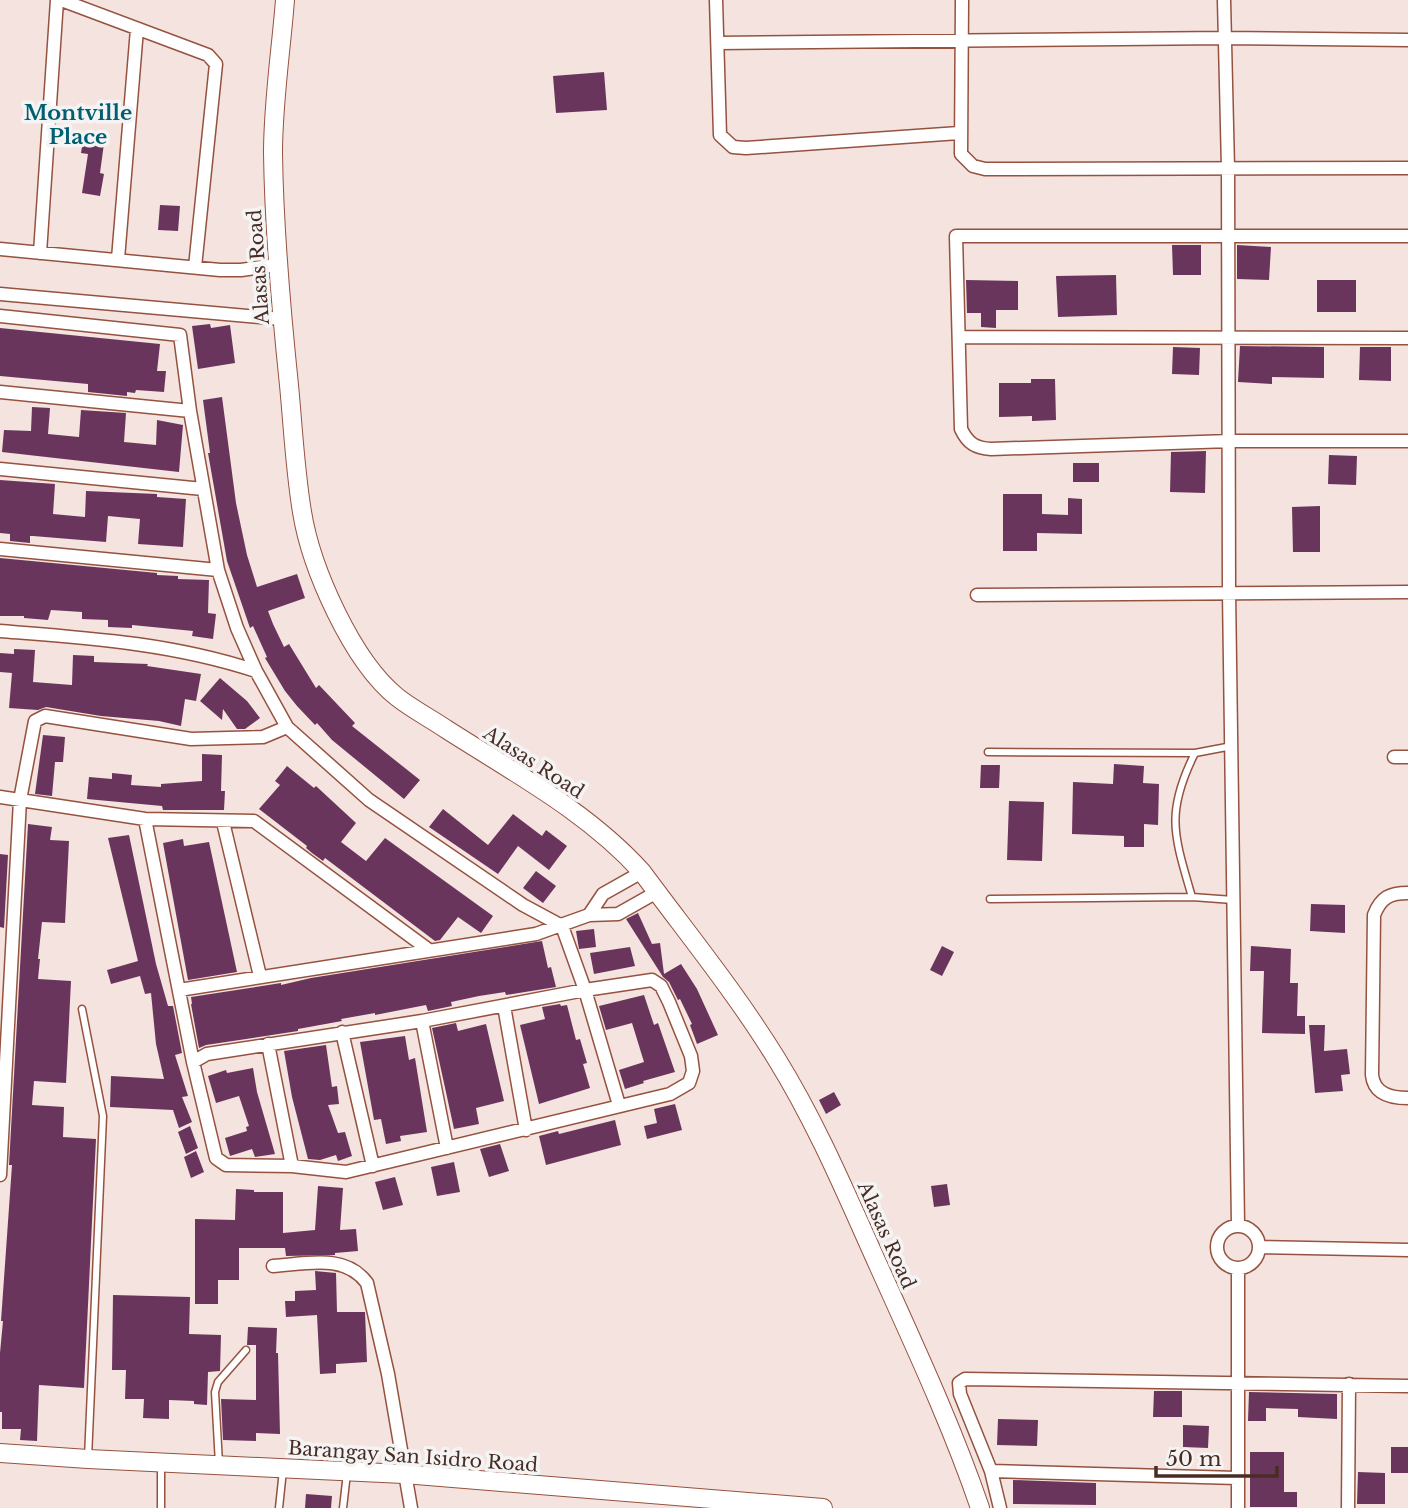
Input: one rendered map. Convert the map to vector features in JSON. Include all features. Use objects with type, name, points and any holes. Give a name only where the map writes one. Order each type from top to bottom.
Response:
[{"type":"street","points":[[40,253],[59,0],[208,55],[216,64],[195,267]]},
{"type":"street","points":[[716,0],[720,135],[733,147],[959,133]]},
{"type":"street","points":[[962,0],[959,133],[961,154],[965,161],[985,169],[1408,168]]},
{"type":"street","points":[[1224,0],[1238,1225]]},
{"type":"street","name":"Alasas Road","points":[[283,3],[273,151],[276,265],[302,513],[316,562],[339,619],[363,659],[396,696],[590,824],[626,854],[739,1003],[775,1057],[818,1132],[925,1369],[980,1508]]},
{"type":"street","points":[[118,259],[137,29]]},
{"type":"street","points":[[718,43],[1224,38],[1408,40]]},
{"type":"street","points":[[1408,236],[956,236],[961,429],[969,443],[978,448],[1230,441],[1408,441]]},
{"type":"street","points":[[0,249],[241,270],[276,265]]},
{"type":"street","points":[[0,294],[282,319]]},
{"type":"street","points":[[0,316],[180,335],[190,411],[218,570],[237,628],[256,671],[287,727],[369,800],[523,905],[562,926],[619,1105]]},
{"type":"street","points":[[959,337],[1408,338]]},
{"type":"street","points":[[0,392],[190,411]]},
{"type":"street","points":[[0,469],[203,489]]},
{"type":"street","points":[[0,549],[218,570]]},
{"type":"street","points":[[977,595],[1408,592]]},
{"type":"street","points":[[0,631],[129,642],[220,659],[256,671]]},
{"type":"street","points":[[0,1175],[20,800],[34,721],[45,716],[191,739],[262,737],[287,727]]},
{"type":"street","points":[[1394,757],[1408,757]]},
{"type":"street","points":[[0,797],[145,819],[254,821],[429,950]]},
{"type":"street","points":[[145,819],[193,1062],[219,1162],[226,1165],[292,1166],[346,1172],[670,1094],[689,1083],[693,1071],[691,1056],[669,1002],[661,986],[652,980],[422,1021],[207,1054],[193,1062]]},
{"type":"street","points":[[223,822],[260,976]]},
{"type":"street","points":[[589,915],[603,894],[642,872]]},
{"type":"street","points":[[179,990],[536,934],[589,915],[618,914],[657,892]]},
{"type":"street","points":[[1408,893],[1387,895],[1378,904],[1374,915],[1372,1074],[1377,1090],[1396,1098],[1408,1098]]},
{"type":"street","points":[[504,1006],[526,1130]]},
{"type":"street","points":[[422,1021],[447,1148]]},
{"type":"street","points":[[342,1032],[373,1166]]},
{"type":"street","points":[[268,1044],[292,1166]]},
{"type":"street","points":[[1238,1225],[1248,1228],[1256,1236],[1260,1247],[1254,1262],[1238,1269],[1221,1261],[1217,1242],[1228,1227],[1238,1225]]},
{"type":"street","points":[[1260,1247],[1408,1250]]},
{"type":"street","points":[[273,1265],[338,1262],[359,1273],[366,1283],[388,1374],[411,1508]]},
{"type":"street","points":[[1238,1269],[1238,1508]]},
{"type":"street","points":[[1000,1508],[991,1471],[960,1394],[959,1383],[965,1380],[1408,1386]]},
{"type":"street","points":[[1348,1508],[1349,1384]]},
{"type":"street","name":"Barangay San Isidro Road","points":[[0,1453],[88,1460],[404,1474],[823,1508]]},
{"type":"street","points":[[991,1471],[1237,1478]]},
{"type":"lane","points":[[988,752],[1195,753],[1232,746]]},
{"type":"lane","points":[[1192,897],[1175,831],[1176,801],[1195,753]]},
{"type":"lane","points":[[990,899],[1192,897],[1233,900]]},
{"type":"lane","points":[[82,1009],[103,1116],[88,1460]]},
{"type":"lane","points":[[219,1466],[215,1392],[218,1382],[246,1350]]},
{"type":"lane","points":[[161,1508],[162,1463]]},
{"type":"lane","points":[[279,1508],[283,1468]]},
{"type":"lane","points":[[343,1508],[347,1471]]},
{"type":"building","points":[[604,72],[607,110],[556,113],[553,76]]},
{"type":"building","points":[[84,133],[105,136],[100,173],[104,174],[100,196],[82,193],[88,154],[81,153]]},
{"type":"building","points":[[160,205],[180,206],[178,231],[158,230]]},
{"type":"building","points":[[1172,245],[1201,245],[1201,275],[1173,275]]},
{"type":"building","points":[[1237,245],[1271,247],[1269,280],[1237,279]]},
{"type":"building","points":[[1116,275],[1117,315],[1058,317],[1056,276]]},
{"type":"building","points":[[966,280],[1018,281],[1018,310],[996,310],[996,328],[981,327],[981,313],[967,313]]},
{"type":"building","points":[[1317,280],[1356,280],[1356,312],[1317,312]]},
{"type":"building","points":[[210,324],[211,328],[230,325],[235,363],[198,369],[192,326]]},
{"type":"building","points":[[0,328],[160,344],[157,371],[166,371],[164,392],[136,390],[135,393],[127,392],[127,396],[88,392],[88,384],[0,376]]},
{"type":"building","points":[[1240,346],[1324,347],[1324,378],[1272,377],[1272,384],[1238,382]]},
{"type":"building","points":[[1173,347],[1200,348],[1199,375],[1172,374]]},
{"type":"building","points":[[1360,347],[1391,347],[1391,381],[1359,380]]},
{"type":"building","points":[[1031,379],[1055,379],[1056,420],[1032,421],[1032,416],[999,417],[999,383],[1031,383]]},
{"type":"building","points":[[222,397],[236,503],[257,587],[297,574],[305,598],[268,611],[273,624],[284,647],[289,644],[316,688],[319,685],[355,723],[352,726],[420,780],[404,799],[332,740],[297,706],[265,658],[267,657],[253,626],[250,628],[227,561],[208,453],[203,400]]},
{"type":"building","points":[[32,407],[50,408],[48,434],[79,437],[81,410],[126,413],[124,442],[156,445],[157,420],[183,425],[179,472],[2,452],[4,430],[31,431]]},
{"type":"building","points":[[1206,451],[1205,493],[1170,492],[1171,452]]},
{"type":"building","points":[[1329,455],[1357,456],[1356,485],[1328,484]]},
{"type":"building","points":[[1073,463],[1099,463],[1099,482],[1073,482]]},
{"type":"building","points":[[0,480],[55,484],[53,514],[85,517],[86,491],[157,494],[157,497],[186,499],[183,547],[138,544],[140,519],[108,516],[106,542],[33,536],[30,536],[30,543],[10,541],[10,534],[0,533]]},
{"type":"building","points":[[1003,494],[1042,494],[1042,514],[1068,515],[1068,498],[1082,499],[1082,534],[1037,533],[1037,551],[1003,551]]},
{"type":"building","points":[[1320,506],[1320,552],[1293,552],[1292,507]]},
{"type":"building","points":[[0,558],[157,573],[178,576],[178,579],[209,580],[208,613],[216,614],[213,639],[192,636],[193,631],[132,625],[132,628],[108,627],[108,620],[82,619],[82,612],[51,610],[48,620],[0,616]]},
{"type":"building","points":[[14,649],[35,650],[33,682],[72,685],[73,655],[94,656],[94,662],[148,664],[147,666],[201,674],[196,701],[185,699],[181,726],[46,707],[38,710],[9,708],[12,673],[0,672],[0,653],[14,654]]},
{"type":"building","points":[[220,678],[247,701],[260,718],[245,729],[237,729],[223,709],[222,720],[200,701]]},
{"type":"building","points":[[43,735],[65,737],[63,762],[55,762],[52,796],[35,794]]},
{"type":"building","points":[[202,754],[222,755],[221,791],[225,791],[224,810],[163,810],[162,806],[87,799],[89,777],[112,779],[112,773],[132,775],[131,785],[161,787],[161,784],[202,781]]},
{"type":"building","points":[[1114,764],[1144,766],[1143,783],[1159,784],[1158,825],[1144,824],[1144,847],[1124,847],[1124,836],[1072,834],[1073,782],[1113,784]]},
{"type":"building","points":[[981,765],[1000,765],[999,788],[980,788]]},
{"type":"building","points":[[287,766],[314,788],[316,786],[356,823],[341,842],[366,861],[385,838],[493,916],[481,933],[458,917],[440,940],[435,941],[325,858],[323,861],[312,853],[307,846],[259,809],[280,785],[275,781]]},
{"type":"building","points":[[1009,801],[1044,802],[1042,861],[1007,860]]},
{"type":"building","points":[[443,809],[488,845],[513,814],[542,836],[546,830],[567,846],[549,870],[518,846],[498,874],[429,827]]},
{"type":"building","points":[[28,824],[52,827],[50,840],[69,841],[65,923],[42,922],[38,979],[71,981],[66,1083],[34,1081],[32,1105],[64,1107],[63,1137],[96,1139],[84,1388],[39,1385],[37,1441],[20,1440],[21,1429],[2,1429],[0,1412],[1,1321],[12,1165],[9,1165]]},
{"type":"building","points":[[129,835],[156,964],[168,1006],[173,1006],[182,1053],[175,1055],[188,1096],[182,1097],[192,1122],[179,1128],[173,1110],[110,1107],[111,1076],[164,1079],[156,1044],[151,993],[145,994],[140,976],[111,984],[107,970],[138,961],[108,838]]},
{"type":"building","points":[[183,839],[184,846],[209,842],[237,972],[188,980],[163,843]]},
{"type":"building","points":[[0,854],[8,855],[4,928],[0,927]]},
{"type":"building","points":[[536,871],[556,886],[543,903],[523,888]]},
{"type":"building","points":[[1311,904],[1345,905],[1345,933],[1310,931]]},
{"type":"building","points":[[638,913],[652,944],[660,943],[664,974],[681,964],[697,989],[718,1035],[697,1044],[690,1025],[692,1024],[680,999],[678,1000],[669,982],[663,977],[626,919]]},
{"type":"building","points":[[594,929],[596,947],[579,949],[576,931]]},
{"type":"building","points":[[542,941],[548,968],[551,967],[556,987],[506,995],[505,992],[479,996],[451,1002],[452,1006],[428,1011],[426,1005],[375,1013],[298,1031],[199,1048],[191,997],[281,985]]},
{"type":"building","points":[[942,946],[954,952],[942,976],[930,970]]},
{"type":"building","points":[[1251,946],[1291,949],[1290,983],[1298,983],[1297,1016],[1305,1016],[1305,1034],[1262,1033],[1264,971],[1250,971]]},
{"type":"building","points":[[630,947],[635,966],[594,974],[590,953]]},
{"type":"building","points":[[644,995],[654,1025],[658,1023],[675,1072],[625,1089],[619,1070],[644,1062],[632,1023],[606,1030],[599,1006]]},
{"type":"building","points":[[567,1005],[576,1040],[580,1039],[590,1088],[539,1104],[520,1025],[545,1019],[542,1007]]},
{"type":"building","points":[[456,1023],[458,1031],[486,1024],[504,1101],[476,1108],[479,1124],[454,1129],[432,1028]]},
{"type":"building","points":[[1309,1025],[1325,1025],[1324,1051],[1347,1049],[1350,1074],[1341,1075],[1343,1091],[1315,1093]]},
{"type":"building","points":[[405,1036],[409,1060],[415,1058],[427,1132],[400,1136],[401,1141],[386,1144],[381,1119],[374,1120],[360,1042]]},
{"type":"building","points":[[326,1045],[332,1087],[337,1086],[339,1104],[328,1105],[338,1133],[345,1132],[352,1156],[338,1161],[336,1155],[320,1160],[308,1159],[292,1097],[284,1051]]},
{"type":"building","points":[[253,1068],[275,1154],[255,1157],[252,1149],[230,1156],[225,1138],[247,1131],[246,1127],[249,1126],[239,1096],[216,1103],[208,1076],[226,1070],[227,1073]]},
{"type":"building","points":[[834,1092],[841,1105],[826,1114],[819,1100]]},
{"type":"building","points":[[675,1104],[682,1130],[647,1139],[644,1126],[657,1123],[654,1109]]},
{"type":"building","points":[[615,1120],[621,1145],[546,1165],[539,1136],[558,1131],[559,1134]]},
{"type":"building","points":[[190,1126],[198,1148],[186,1154],[178,1132]]},
{"type":"building","points":[[500,1144],[509,1171],[489,1177],[480,1149]]},
{"type":"building","points":[[196,1151],[204,1172],[191,1178],[184,1157]]},
{"type":"building","points":[[454,1162],[460,1192],[437,1196],[431,1167]]},
{"type":"building","points":[[395,1177],[403,1205],[383,1210],[375,1182]]},
{"type":"building","points":[[947,1184],[950,1205],[934,1207],[931,1186]]},
{"type":"building","points":[[318,1186],[343,1188],[340,1230],[356,1229],[358,1251],[335,1255],[286,1256],[285,1248],[239,1248],[239,1280],[218,1280],[218,1304],[195,1304],[195,1219],[235,1220],[236,1189],[283,1192],[283,1233],[315,1230]]},
{"type":"building","points":[[315,1271],[336,1273],[337,1312],[365,1312],[367,1362],[336,1364],[336,1373],[320,1374],[317,1315],[286,1317],[285,1301],[295,1301],[295,1291],[316,1290]]},
{"type":"building","points":[[113,1295],[190,1297],[189,1334],[221,1335],[220,1371],[208,1372],[207,1405],[194,1404],[194,1401],[169,1400],[169,1419],[143,1418],[144,1399],[125,1399],[126,1370],[112,1370]]},
{"type":"building","points":[[248,1327],[277,1328],[280,1434],[256,1433],[256,1441],[223,1440],[221,1399],[256,1400],[256,1345],[247,1345]]},
{"type":"building","points":[[1154,1391],[1182,1391],[1182,1417],[1153,1417]]},
{"type":"building","points":[[1249,1392],[1337,1394],[1337,1419],[1298,1417],[1298,1409],[1266,1408],[1266,1421],[1248,1421]]},
{"type":"building","points":[[998,1419],[1038,1420],[1037,1446],[997,1445]]},
{"type":"building","points":[[1183,1425],[1209,1426],[1208,1448],[1183,1447]]},
{"type":"building","points":[[1391,1447],[1408,1447],[1408,1473],[1391,1473]]},
{"type":"building","points":[[1250,1452],[1284,1452],[1284,1492],[1297,1492],[1297,1507],[1250,1507]]},
{"type":"building","points":[[1358,1472],[1385,1473],[1385,1504],[1357,1504]]},
{"type":"building","points":[[1013,1480],[1096,1483],[1096,1505],[1013,1504]]},
{"type":"building","points":[[306,1494],[332,1496],[331,1508],[305,1508]]},
{"type":"district","name":"Montville Place","points":[[78,125]]}]
